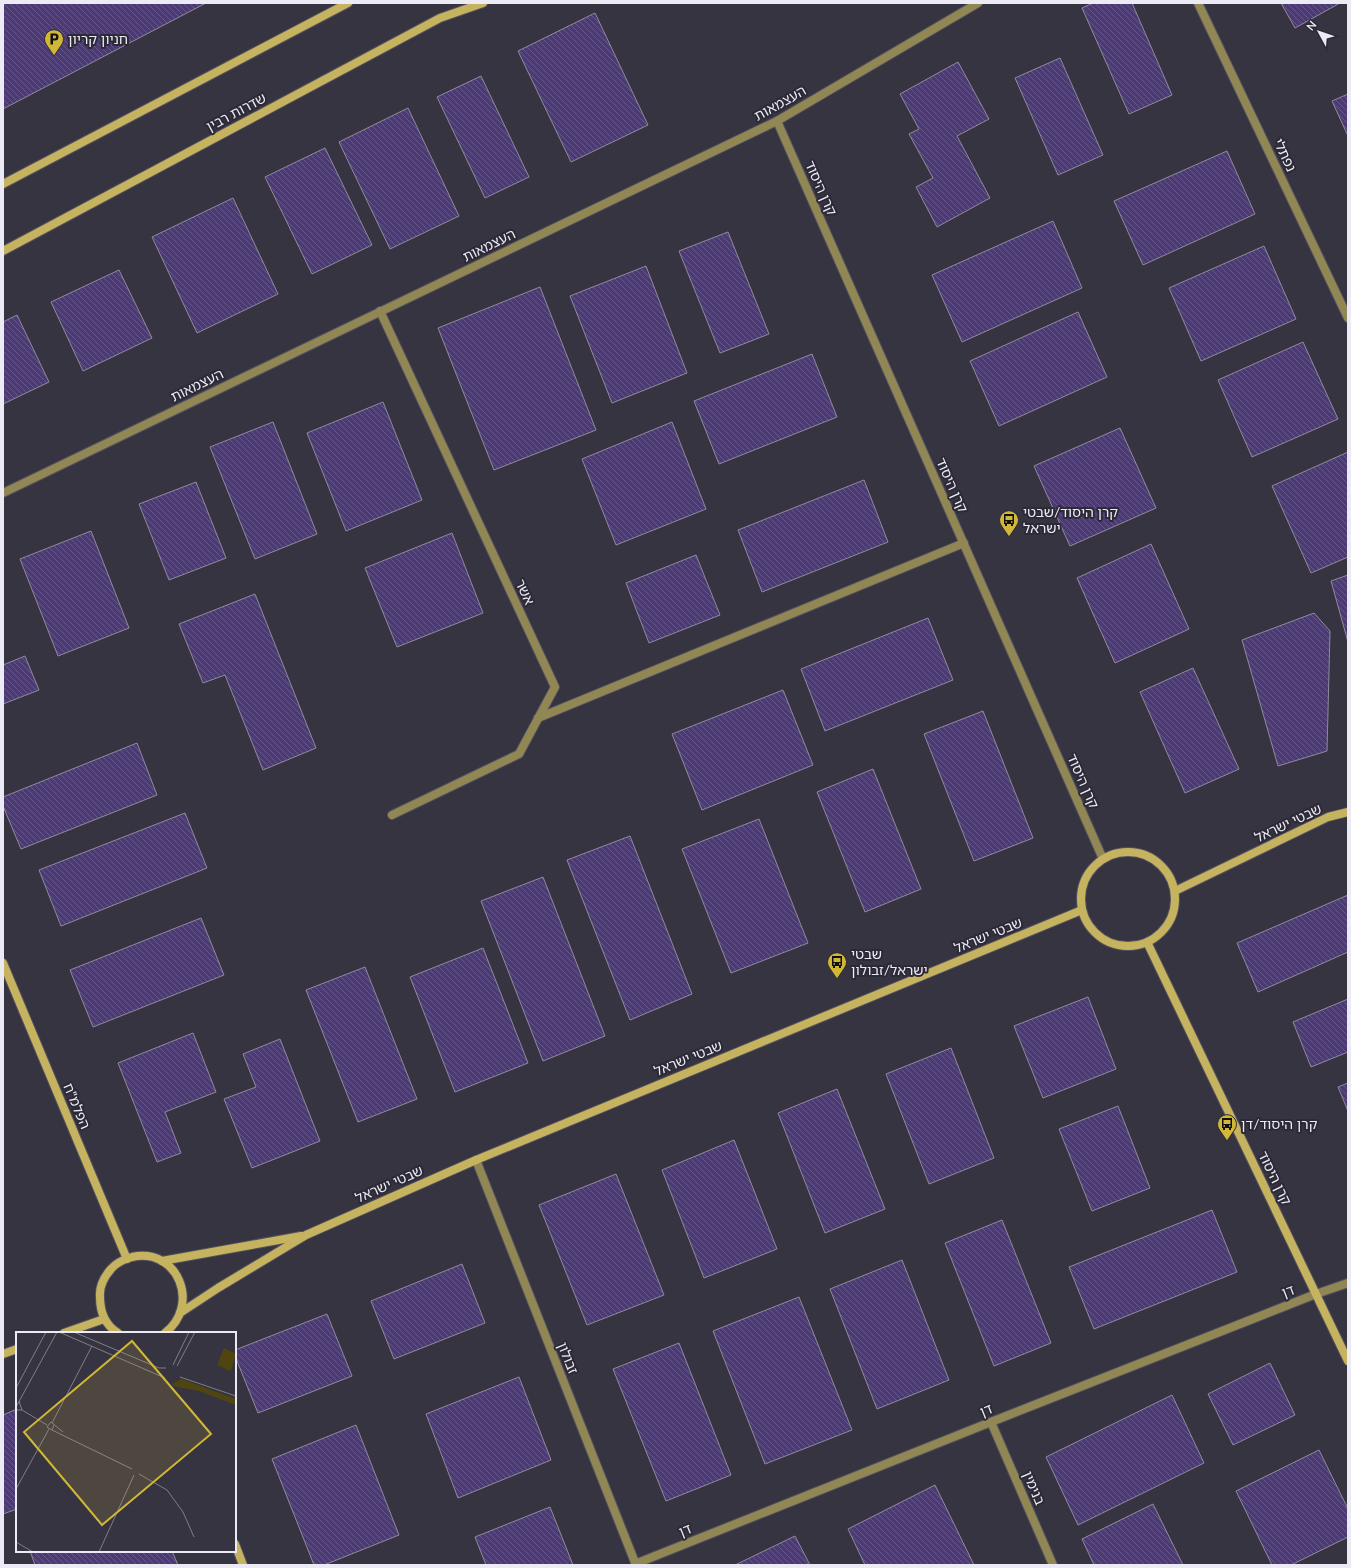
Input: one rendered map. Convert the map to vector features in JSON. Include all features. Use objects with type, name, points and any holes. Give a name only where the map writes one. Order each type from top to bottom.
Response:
[{"type":"street","points":[[3,184],[348,3]]},
{"type":"street","name":"שדרות רבין","points":[[3,251],[440,18],[483,3]]},
{"type":"street","name":"העצמאות","points":[[3,493],[777,121],[978,3]]},
{"type":"street","name":"נפתלי","points":[[1198,3],[1348,318]]},
{"type":"street","name":"קרן היסוד","points":[[777,121],[1103,859]]},
{"type":"street","name":"אשר","points":[[380,311],[555,687],[519,754],[392,815]]},
{"type":"street","points":[[538,718],[964,543]]},
{"type":"street","name":"שבטי ישראל","points":[[1175,891],[1328,817],[1348,812]]},
{"type":"street","points":[[1133,852],[1148,856],[1160,865],[1170,877],[1175,891],[1174,907],[1170,922],[1160,934],[1147,942],[1134,946],[1120,946],[1095,934],[1087,923],[1082,910],[1081,895],[1084,881],[1092,868],[1103,859],[1118,853],[1133,852]]},
{"type":"street","name":"שבטי ישראל","points":[[180,1313],[218,1288],[306,1235],[476,1160],[1082,910]]},
{"type":"street","name":"קרן היסוד","points":[[1147,942],[1348,1361]]},
{"type":"street","name":"הפלמ\"ח","points":[[3,963],[127,1258]]},
{"type":"street","name":"זבולון","points":[[476,1160],[636,1565]]},
{"type":"street","name":"שבטי ישראל","points":[[162,1261],[306,1235]]},
{"type":"street","points":[[116,1332],[104,1319],[100,1306],[100,1291],[105,1277],[114,1266],[127,1258],[138,1256],[150,1257],[162,1261],[175,1273],[183,1289],[184,1301],[180,1313],[175,1324],[166,1332]]},
{"type":"street","name":"דן","points":[[636,1565],[991,1422],[1316,1294],[1348,1283]]},
{"type":"street","points":[[67,1332],[104,1319]]},
{"type":"street","points":[[3,1354],[16,1349]]},
{"type":"street","name":"בנימין","points":[[991,1422],[1053,1565]]},
{"type":"street","points":[[236,1547],[243,1565]]},
{"type":"building","name":"חניון קריון","points":[[3,3],[206,3],[3,109]]},
{"type":"building","points":[[1093,3],[1132,3],[1172,95],[1129,114],[1082,8]]},
{"type":"building","points":[[1281,3],[1340,3],[1295,28]]},
{"type":"building","points":[[595,13],[648,125],[571,162],[518,51]]},
{"type":"building","points":[[1060,58],[1103,155],[1058,175],[1015,78]]},
{"type":"building","points":[[958,62],[989,119],[957,136],[990,198],[937,227],[916,187],[933,178],[909,134],[919,129],[900,94]]},
{"type":"building","points":[[481,76],[529,177],[485,198],[437,97]]},
{"type":"building","points":[[1348,94],[1348,136],[1332,101]]},
{"type":"building","points":[[408,108],[459,216],[390,249],[339,142]]},
{"type":"building","points":[[325,148],[372,245],[312,274],[265,177]]},
{"type":"building","points":[[1227,151],[1255,214],[1143,265],[1114,201]]},
{"type":"building","points":[[233,198],[278,294],[197,333],[152,237]]},
{"type":"building","points":[[1053,221],[1082,288],[962,342],[932,275]]},
{"type":"building","points":[[728,232],[769,334],[720,353],[679,251]]},
{"type":"building","points":[[1264,246],[1296,319],[1201,361],[1169,288]]},
{"type":"building","points":[[646,266],[687,373],[612,403],[570,296]]},
{"type":"building","points":[[119,270],[152,338],[83,371],[51,302]]},
{"type":"building","points":[[540,287],[596,430],[494,470],[438,328]]},
{"type":"building","points":[[1078,312],[1107,377],[999,426],[970,361]]},
{"type":"building","points":[[17,315],[49,382],[3,404],[3,322]]},
{"type":"building","points":[[1303,342],[1338,419],[1252,457],[1218,380]]},
{"type":"building","points":[[812,354],[837,417],[719,464],[694,401]]},
{"type":"building","points":[[383,402],[422,500],[346,531],[307,433]]},
{"type":"building","points":[[273,422],[317,534],[255,559],[210,447]]},
{"type":"building","points":[[672,422],[706,509],[616,545],[582,459]]},
{"type":"building","points":[[1120,428],[1156,508],[1070,546],[1034,466]]},
{"type":"building","points":[[1348,452],[1348,557],[1311,573],[1272,486]]},
{"type":"building","points":[[864,480],[888,542],[762,592],[738,530]]},
{"type":"building","points":[[196,482],[226,558],[169,580],[139,504]]},
{"type":"building","points":[[91,531],[129,628],[58,656],[20,559]]},
{"type":"building","points":[[452,533],[483,613],[397,647],[365,568]]},
{"type":"building","points":[[1151,544],[1189,629],[1115,663],[1077,578]]},
{"type":"building","points":[[696,555],[720,615],[649,643],[626,583]]},
{"type":"building","points":[[1348,575],[1348,642],[1331,581]]},
{"type":"building","points":[[255,594],[316,748],[263,770],[225,675],[203,683],[179,624]]},
{"type":"building","points":[[1314,613],[1330,631],[1327,751],[1278,766],[1242,640]]},
{"type":"building","points":[[928,618],[953,680],[825,731],[801,669]]},
{"type":"building","points":[[25,656],[39,690],[3,704],[3,665]]},
{"type":"building","points":[[1193,668],[1239,769],[1185,793],[1140,692]]},
{"type":"building","points":[[783,690],[813,765],[702,810],[672,734]]},
{"type":"building","points":[[983,711],[1033,838],[974,861],[924,734]]},
{"type":"building","points":[[137,743],[157,795],[21,849],[3,806],[3,797]]},
{"type":"building","points":[[873,769],[921,889],[865,912],[817,792]]},
{"type":"building","points":[[185,813],[207,868],[61,926],[39,870]]},
{"type":"building","points":[[759,819],[808,943],[731,973],[682,849]]},
{"type":"building","points":[[630,836],[692,994],[630,1020],[567,860]]},
{"type":"building","points":[[543,877],[605,1036],[543,1061],[481,901]]},
{"type":"building","points":[[1348,895],[1348,952],[1258,992],[1237,943]]},
{"type":"building","points":[[201,918],[224,975],[93,1027],[70,970]]},
{"type":"building","points":[[483,948],[528,1063],[455,1092],[410,977]]},
{"type":"building","points":[[365,967],[417,1099],[358,1122],[306,990]]},
{"type":"building","points":[[1088,997],[1116,1069],[1043,1098],[1014,1026]]},
{"type":"building","points":[[1348,999],[1348,1052],[1311,1067],[1293,1022]]},
{"type":"building","points":[[193,1033],[216,1092],[165,1112],[181,1153],[157,1162],[118,1063]]},
{"type":"building","points":[[280,1039],[320,1141],[252,1168],[224,1099],[256,1087],[243,1054]]},
{"type":"building","points":[[951,1048],[994,1158],[929,1184],[886,1074]]},
{"type":"building","points":[[1348,1083],[1348,1111],[1338,1087]]},
{"type":"building","points":[[837,1089],[885,1209],[825,1233],[778,1113]]},
{"type":"building","points":[[1118,1106],[1150,1188],[1092,1211],[1059,1129]]},
{"type":"building","points":[[734,1140],[777,1249],[704,1278],[662,1170]]},
{"type":"building","points":[[616,1174],[664,1295],[587,1325],[539,1205]]},
{"type":"building","points":[[1212,1210],[1237,1272],[1094,1329],[1069,1267]]},
{"type":"building","points":[[1002,1220],[1051,1343],[994,1366],[945,1243]]},
{"type":"building","points":[[902,1260],[949,1380],[877,1409],[830,1289]]},
{"type":"building","points":[[462,1264],[485,1323],[394,1359],[371,1301]]},
{"type":"building","points":[[799,1297],[852,1430],[765,1464],[713,1331]]},
{"type":"building","points":[[327,1314],[352,1376],[258,1413],[236,1358],[236,1350]]},
{"type":"building","points":[[679,1343],[731,1475],[666,1501],[613,1369]]},
{"type":"building","points":[[1270,1363],[1295,1415],[1233,1445],[1208,1394]]},
{"type":"building","points":[[519,1377],[551,1460],[458,1498],[426,1414]]},
{"type":"building","points":[[1172,1395],[1204,1463],[1078,1525],[1046,1457]]},
{"type":"building","points":[[16,1409],[16,1509],[3,1514],[3,1415]]},
{"type":"building","points":[[356,1425],[399,1535],[324,1565],[314,1565],[272,1459]]},
{"type":"building","points":[[1319,1450],[1348,1509],[1348,1537],[1291,1565],[1272,1565],[1236,1491]]},
{"type":"building","points":[[935,1485],[974,1565],[865,1565],[848,1529]]},
{"type":"building","points":[[1153,1504],[1183,1565],[1094,1565],[1082,1539]]},
{"type":"building","points":[[550,1507],[573,1565],[486,1565],[475,1537]]},
{"type":"building","points":[[795,1536],[810,1565],[735,1565]]},
{"type":"building","points":[[30,1552],[172,1552],[178,1565],[35,1565]]},
{"type":"place","name":"חניון קריון","points":[[54,56]]},
{"type":"place","name":"קרן היסוד/שבטי ישראל","points":[[1009,537]]},
{"type":"place","name":"שבטי ישראל/זבולון","points":[[837,979]]},
{"type":"place","name":"קרן היסוד/דן","points":[[1227,1141]]}]
